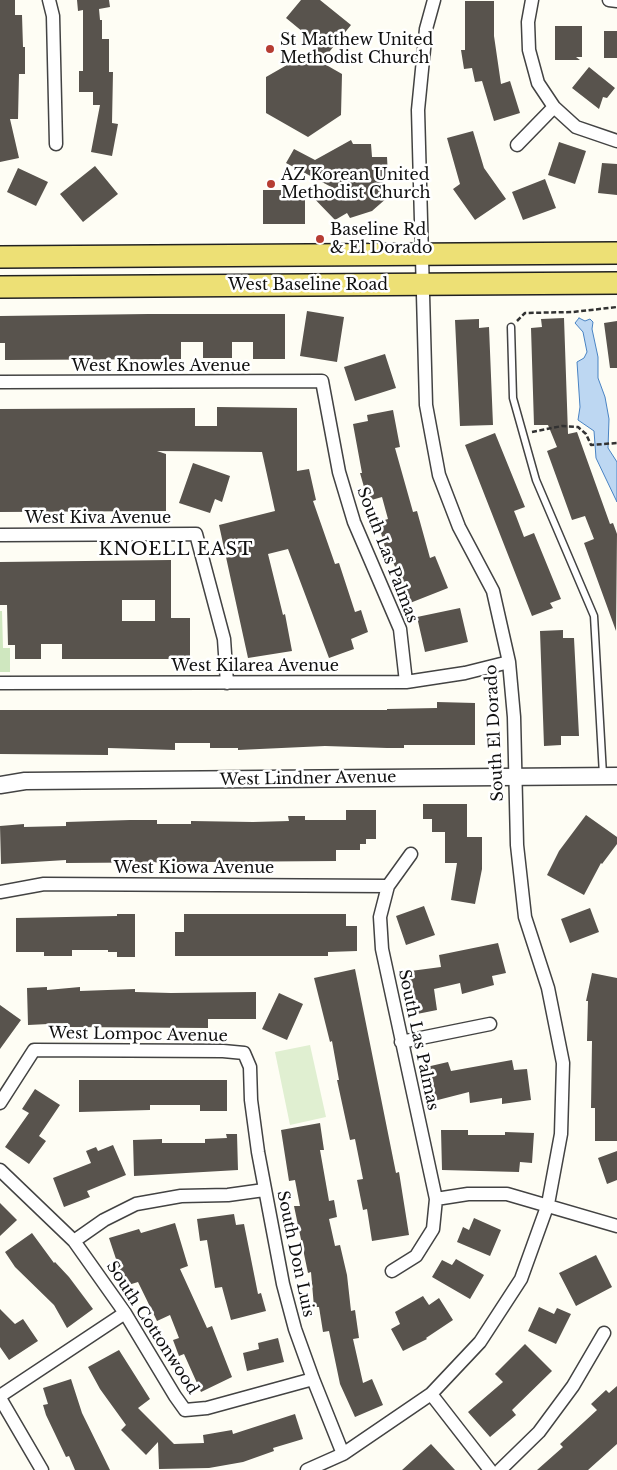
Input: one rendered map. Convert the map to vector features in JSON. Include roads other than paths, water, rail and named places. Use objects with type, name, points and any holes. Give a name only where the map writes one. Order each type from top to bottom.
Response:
[{"type":"main road","name":"West Baseline Road","points":[[0,257],[617,253]]},
{"type":"main road","name":"West Baseline Road","points":[[0,287],[617,283]]},
{"type":"street","points":[[49,0],[53,16],[56,144]]},
{"type":"street","name":"South El Dorado","points":[[307,1470],[343,1454],[431,1394],[480,1342],[520,1279],[548,1204],[561,1134],[563,1063],[548,988],[526,917],[517,845],[514,717],[509,662],[493,590],[459,527],[439,475],[426,406],[418,110],[426,28],[434,0]]},
{"type":"street","points":[[532,0],[528,22],[529,50],[538,83],[554,107],[576,127],[617,141]]},
{"type":"street","points":[[609,0],[617,1]]},
{"type":"street","points":[[518,145],[554,107]]},
{"type":"street","name":"West Knowles Avenue","points":[[0,382],[322,381]]},
{"type":"street","name":"South Las Palmas","points":[[322,381],[339,472],[354,522],[400,630],[406,682]]},
{"type":"street","name":"West Kiva Avenue","points":[[0,535],[196,534],[224,639],[227,683]]},
{"type":"street","name":"West Kilarea Avenue","points":[[0,683],[406,682],[465,674],[509,662]]},
{"type":"street","name":"West Lindner Avenue","points":[[0,785],[25,781],[610,776]]},
{"type":"street","points":[[388,886],[411,854]]},
{"type":"street","name":"West Kiowa Avenue","points":[[0,892],[44,884],[388,886]]},
{"type":"street","name":"South Las Palmas","points":[[388,886],[380,917],[382,949],[436,1199]]},
{"type":"street","points":[[401,1042],[490,1024]]},
{"type":"street","name":"West Lompoc Avenue","points":[[0,1103],[34,1050],[223,1051],[244,1053]]},
{"type":"street","name":"South Don Luis","points":[[244,1053],[250,1067],[251,1100],[264,1190],[283,1284],[295,1329],[343,1454]]},
{"type":"street","name":"South Cottonwood","points":[[0,1170],[74,1241],[125,1313],[185,1410],[207,1408],[313,1379]]},
{"type":"street","points":[[74,1241],[104,1220],[136,1204],[181,1196],[228,1195],[264,1190]]},
{"type":"street","points":[[392,1271],[416,1256],[432,1229],[436,1199],[468,1194],[507,1194],[548,1204],[617,1226]]},
{"type":"street","points":[[42,1470],[0,1397],[125,1313]]},
{"type":"street","points":[[500,1470],[539,1432],[573,1386],[604,1333]]},
{"type":"street","points":[[431,1394],[490,1470]]},
{"type":"lane","points":[[511,327],[513,398],[536,480],[594,616],[610,776]]},
{"type":"water","points":[[579,318],[585,321],[590,319],[593,322],[592,329],[598,357],[598,378],[605,397],[609,419],[608,448],[617,462],[617,502],[596,458],[594,431],[578,420],[580,407],[577,362],[584,358],[587,352],[583,332],[575,323]]},
{"type":"place","name":"St Matthew United Methodist Church","points":[[270,49]]},
{"type":"place","name":"AZ Korean United Methodist Church","points":[[271,184]]},
{"type":"place","name":"Baseline Rd & El Dorado","points":[[320,239]]},
{"type":"district","name":"KNOELL EAST","points":[[176,550]]}]
